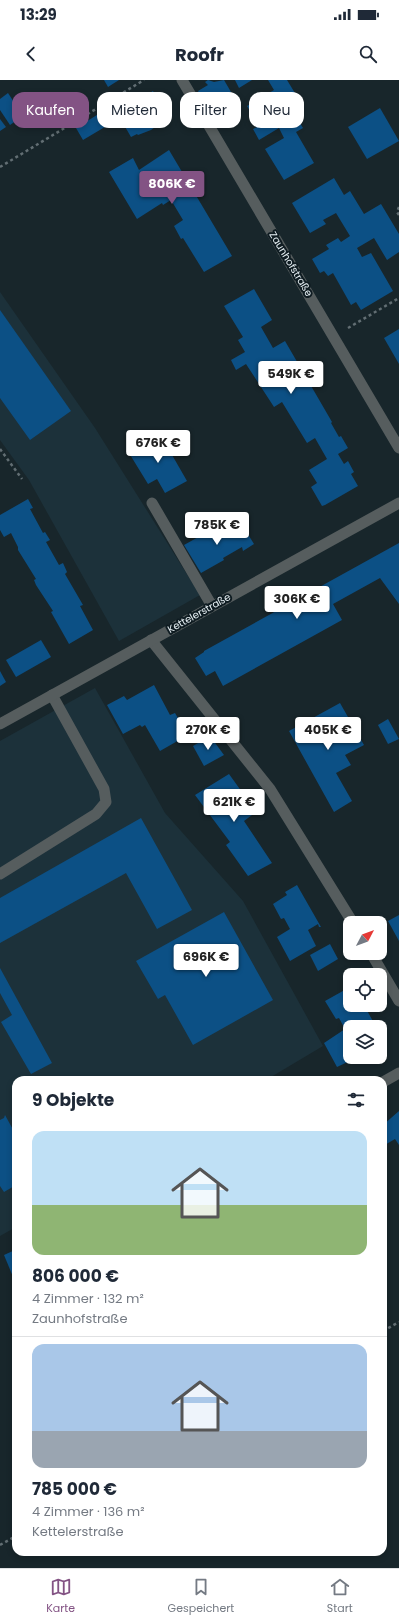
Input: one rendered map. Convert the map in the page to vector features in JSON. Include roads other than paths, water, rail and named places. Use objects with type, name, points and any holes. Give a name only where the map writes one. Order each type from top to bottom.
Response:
[{"type":"street","name":"Zaunhofstraße","points":[[182,80],[399,448]]},
{"type":"street","points":[[152,503],[212,606]]},
{"type":"street","name":"Kettelerstraße","points":[[0,724],[399,503]]},
{"type":"street","points":[[151,640],[270,789],[349,916]]},
{"type":"street","points":[[0,874],[96,814],[106,802],[104,788],[52,695]]},
{"type":"street","points":[[375,960],[399,1001]]},
{"type":"street","points":[[387,1080],[399,1073]]}]
